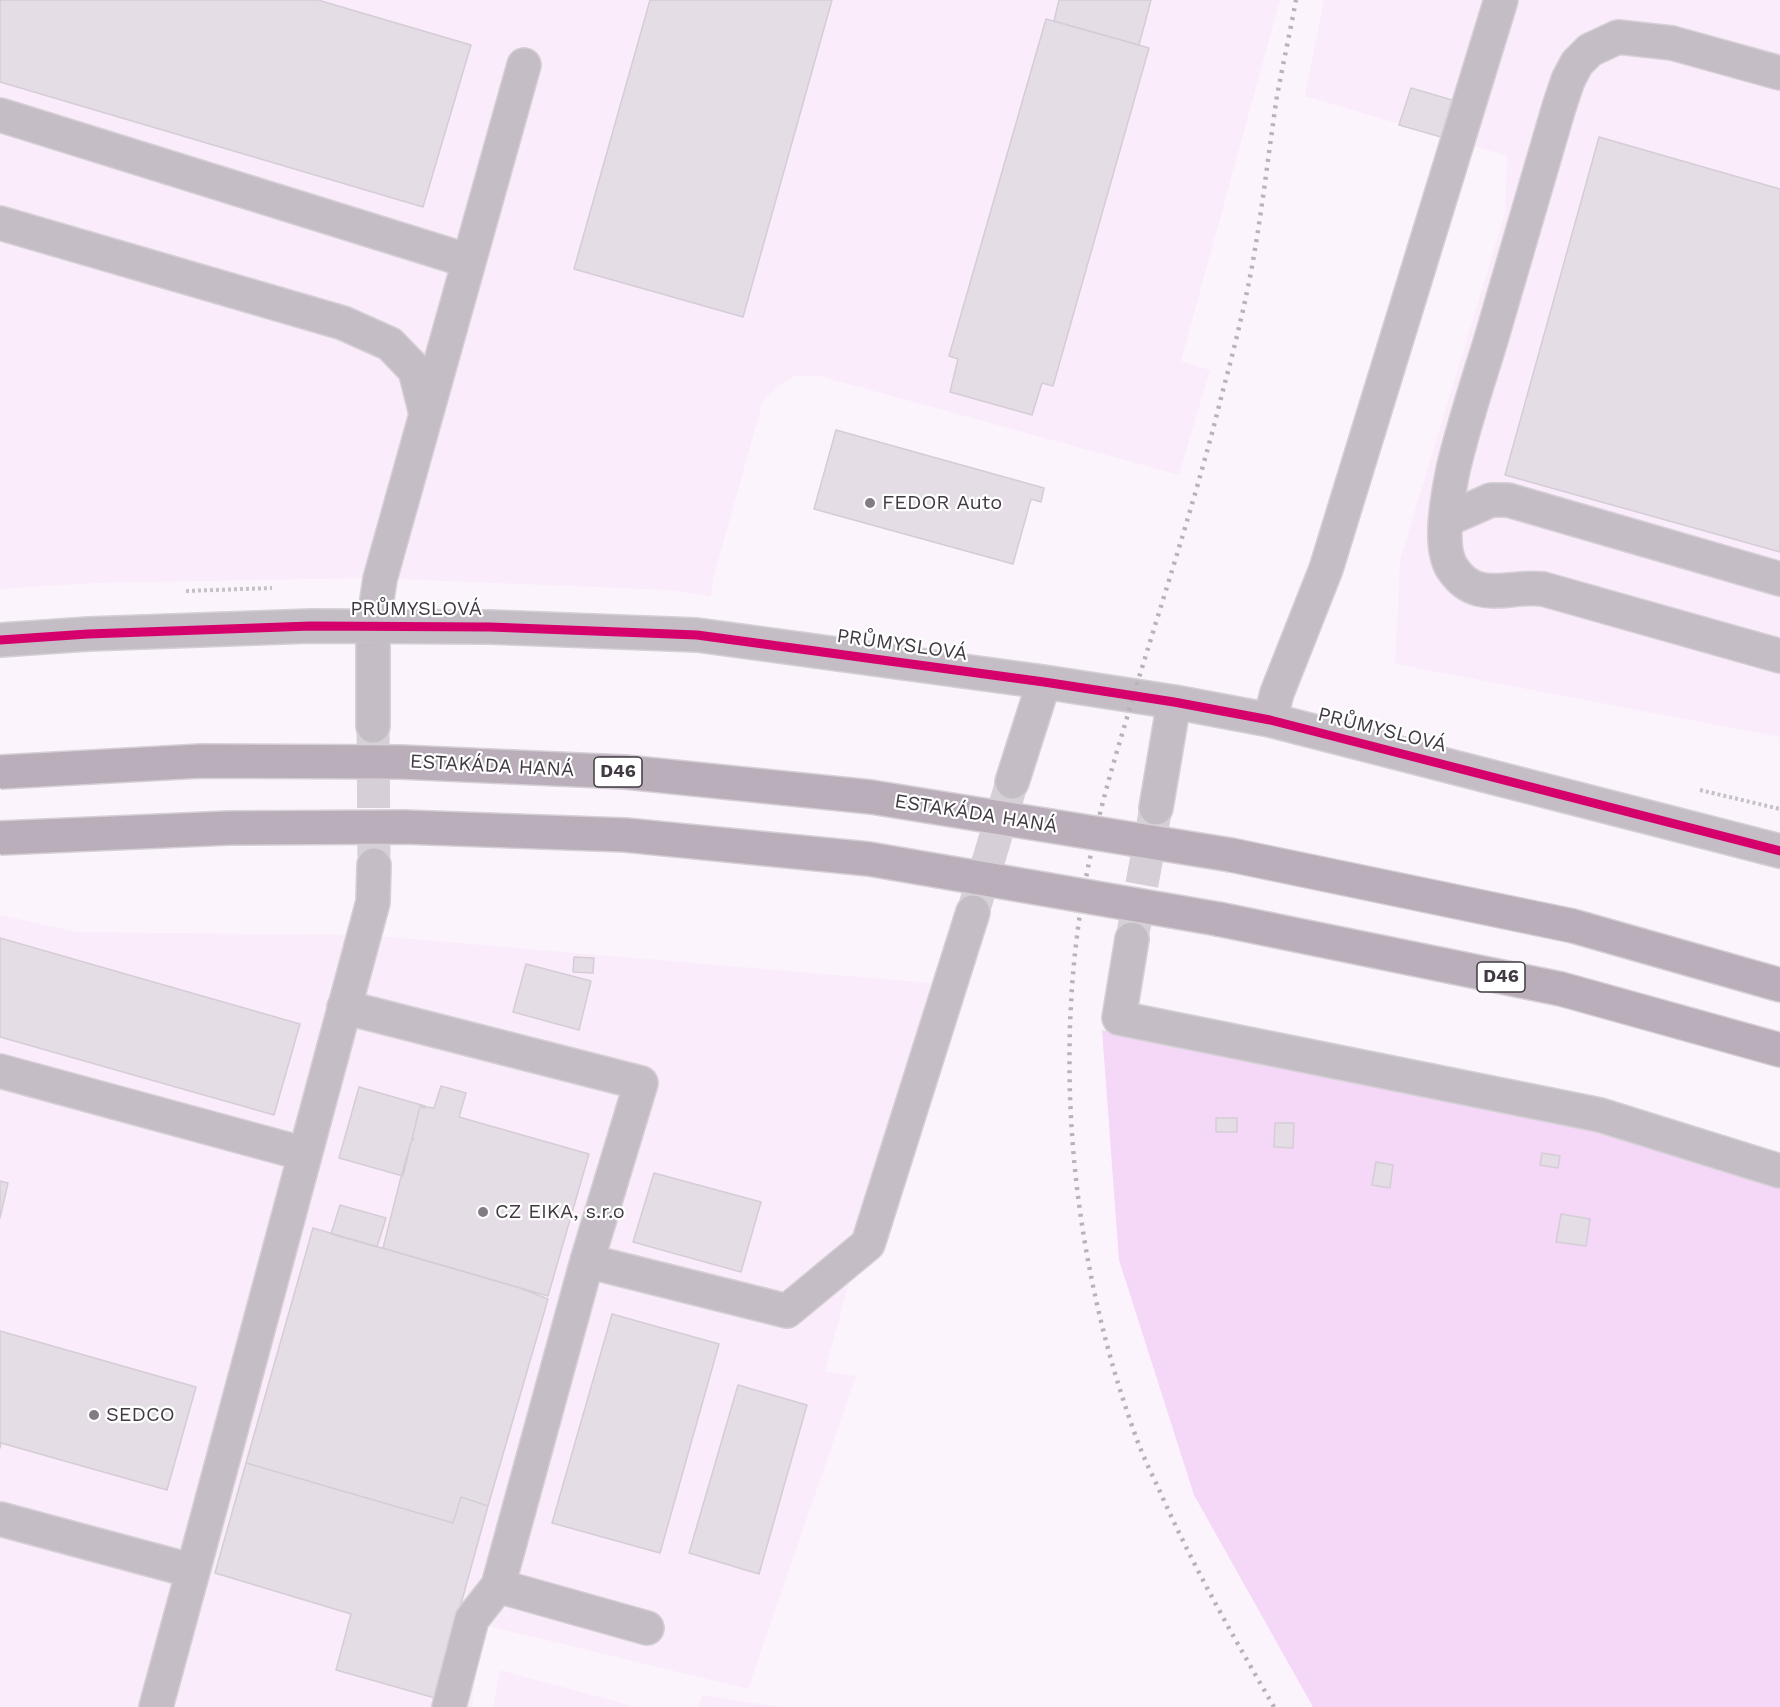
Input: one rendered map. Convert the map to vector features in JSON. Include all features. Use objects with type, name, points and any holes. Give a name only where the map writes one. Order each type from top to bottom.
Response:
[{"type":"highway","name":"ESTAKÁDA HANÁ","points":[[0,772],[201,761],[400,762],[625,772],[871,797],[1231,855],[1573,926],[1780,985]]},
{"type":"highway","name":"D46","points":[[0,838],[229,828],[404,827],[625,835],[869,858],[1218,920],[1561,989],[1780,1050]]},
{"type":"street","points":[[1270,720],[1277,693],[1326,569],[1501,0]]},
{"type":"street","points":[[1780,73],[1672,43],[1618,37],[1590,50],[1577,63],[1568,80],[1559,107],[1453,470],[1445,544],[1451,567],[1465,582],[1478,590],[1486,592],[1527,587],[1544,589],[1780,656]]},
{"type":"street","points":[[373,726],[373,626],[380,579],[524,65]]},
{"type":"street","points":[[0,115],[469,261]]},
{"type":"street","points":[[0,223],[352,327],[390,344],[415,370],[426,415]]},
{"type":"street","points":[[1446,520],[1491,500],[1508,500],[1780,579]]},
{"type":"street","name":"PRŮMYSLOVÁ","points":[[0,640],[264,627],[373,626],[490,627],[697,635],[1044,682],[1174,702],[1270,720],[1780,851]]},
{"type":"street","points":[[1012,782],[1044,682]]},
{"type":"street","points":[[1156,808],[1174,702]]},
{"type":"street","points":[[156,1707],[372,902],[374,865]]},
{"type":"street","points":[[587,1260],[787,1311],[868,1244],[973,912]]},
{"type":"street","points":[[1132,939],[1119,1018],[1600,1116],[1780,1171]]},
{"type":"street","points":[[344,1007],[641,1083],[587,1260],[498,1586],[472,1619],[449,1707]]},
{"type":"street","points":[[0,1071],[305,1154]]},
{"type":"street","points":[[0,1519],[193,1571]]},
{"type":"street","points":[[498,1586],[647,1628]]},
{"type":"shaded area","points":[[0,0],[1280,0],[1181,361],[1210,370],[1179,475],[819,376],[795,376],[780,385],[763,401],[713,579],[711,596],[667,590],[372,578],[95,583],[0,589]]},
{"type":"shaded area","points":[[1324,0],[1780,0],[1780,737],[1395,664],[1400,560],[1505,213],[1507,156],[1305,96]]},
{"type":"shaded area","points":[[0,915],[77,932],[364,935],[931,983],[825,1371],[856,1376],[748,1689],[480,1624],[472,1707],[0,1707]]},
{"type":"shaded area","points":[[1102,1030],[1516,1109],[1780,1180],[1780,1707],[1313,1707],[1194,1495],[1119,1260]]},
{"type":"shaded area","points":[[500,1670],[636,1707],[493,1707]]},
{"type":"shaded area","points":[[703,1695],[780,1707],[698,1707]]},
{"type":"building","points":[[0,0],[318,0],[471,45],[423,207],[0,82]]},
{"type":"building","points":[[650,0],[832,0],[743,317],[574,269]]},
{"type":"building","points":[[1059,0],[1151,0],[1139,45],[1054,21]]},
{"type":"building","points":[[1046,19],[1149,48],[1053,386],[1042,383],[1032,415],[950,392],[958,359],[949,356]]},
{"type":"building","points":[[1411,88],[1452,100],[1441,137],[1399,125]]},
{"type":"building","points":[[1599,137],[1780,189],[1780,552],[1505,475]]},
{"type":"building","points":[[836,430],[1044,488],[1041,502],[1031,499],[1013,564],[814,509]]},
{"type":"building","points":[[0,938],[300,1024],[274,1115],[0,1037]]},
{"type":"building","points":[[574,957],[594,958],[593,973],[573,972]]},
{"type":"building","points":[[526,964],[591,981],[579,1030],[513,1012]]},
{"type":"building","name":"CZ EIKA, s.r.o","points":[[441,1086],[466,1093],[459,1117],[589,1154],[548,1296],[383,1248],[402,1173],[411,1142],[414,1139],[412,1139],[420,1106],[434,1108]]},
{"type":"building","points":[[359,1087],[425,1106],[424,1108],[420,1106],[412,1139],[414,1139],[411,1142],[403,1176],[339,1158]]},
{"type":"building","points":[[1216,1118],[1237,1118],[1237,1132],[1216,1132]]},
{"type":"building","points":[[1275,1123],[1294,1123],[1293,1148],[1274,1147]]},
{"type":"building","points":[[1542,1153],[1560,1156],[1558,1168],[1540,1165]]},
{"type":"building","points":[[1376,1162],[1393,1165],[1390,1188],[1372,1185]]},
{"type":"building","points":[[654,1173],[761,1202],[741,1272],[633,1242]]},
{"type":"building","points":[[0,1181],[8,1183],[0,1218]]},
{"type":"building","points":[[340,1205],[386,1218],[377,1247],[331,1234]]},
{"type":"building","points":[[1561,1214],[1590,1219],[1586,1246],[1556,1242]]},
{"type":"building","points":[[313,1228],[520,1288],[548,1299],[488,1506],[461,1497],[453,1523],[246,1463]]},
{"type":"building","points":[[612,1314],[719,1344],[660,1553],[552,1523]]},
{"type":"building","name":"SEDCO","points":[[0,1331],[196,1387],[167,1490],[1,1443],[0,1448]]},
{"type":"building","points":[[738,1385],[807,1405],[759,1574],[689,1553]]},
{"type":"building","points":[[246,1463],[453,1523],[461,1497],[488,1506],[435,1698],[336,1670],[351,1614],[215,1573]]},
{"type":"tunnel","points":[[373,726],[374,865]]},
{"type":"tunnel","points":[[973,912],[1012,782]]},
{"type":"tunnel","points":[[1133,933],[1155,813]]},
{"type":"railway","points":[[1274,1707],[1215,1602],[1174,1522],[1139,1444],[1113,1368],[1095,1297],[1082,1224],[1073,1150],[1070,1077],[1071,1003],[1078,930],[1094,837],[1116,755],[1202,470],[1240,325],[1251,273],[1277,96],[1296,0]]},
{"type":"cycle path","points":[[0,640],[88,634],[311,626],[490,627],[697,635],[1044,682],[1174,702],[1270,720],[1780,851]]},
{"type":"place","name":"FEDOR Auto","points":[[870,503]]},
{"type":"place","name":"CZ EIKA, s.r.o","points":[[483,1212]]},
{"type":"place","name":"SEDCO","points":[[94,1415]]}]
